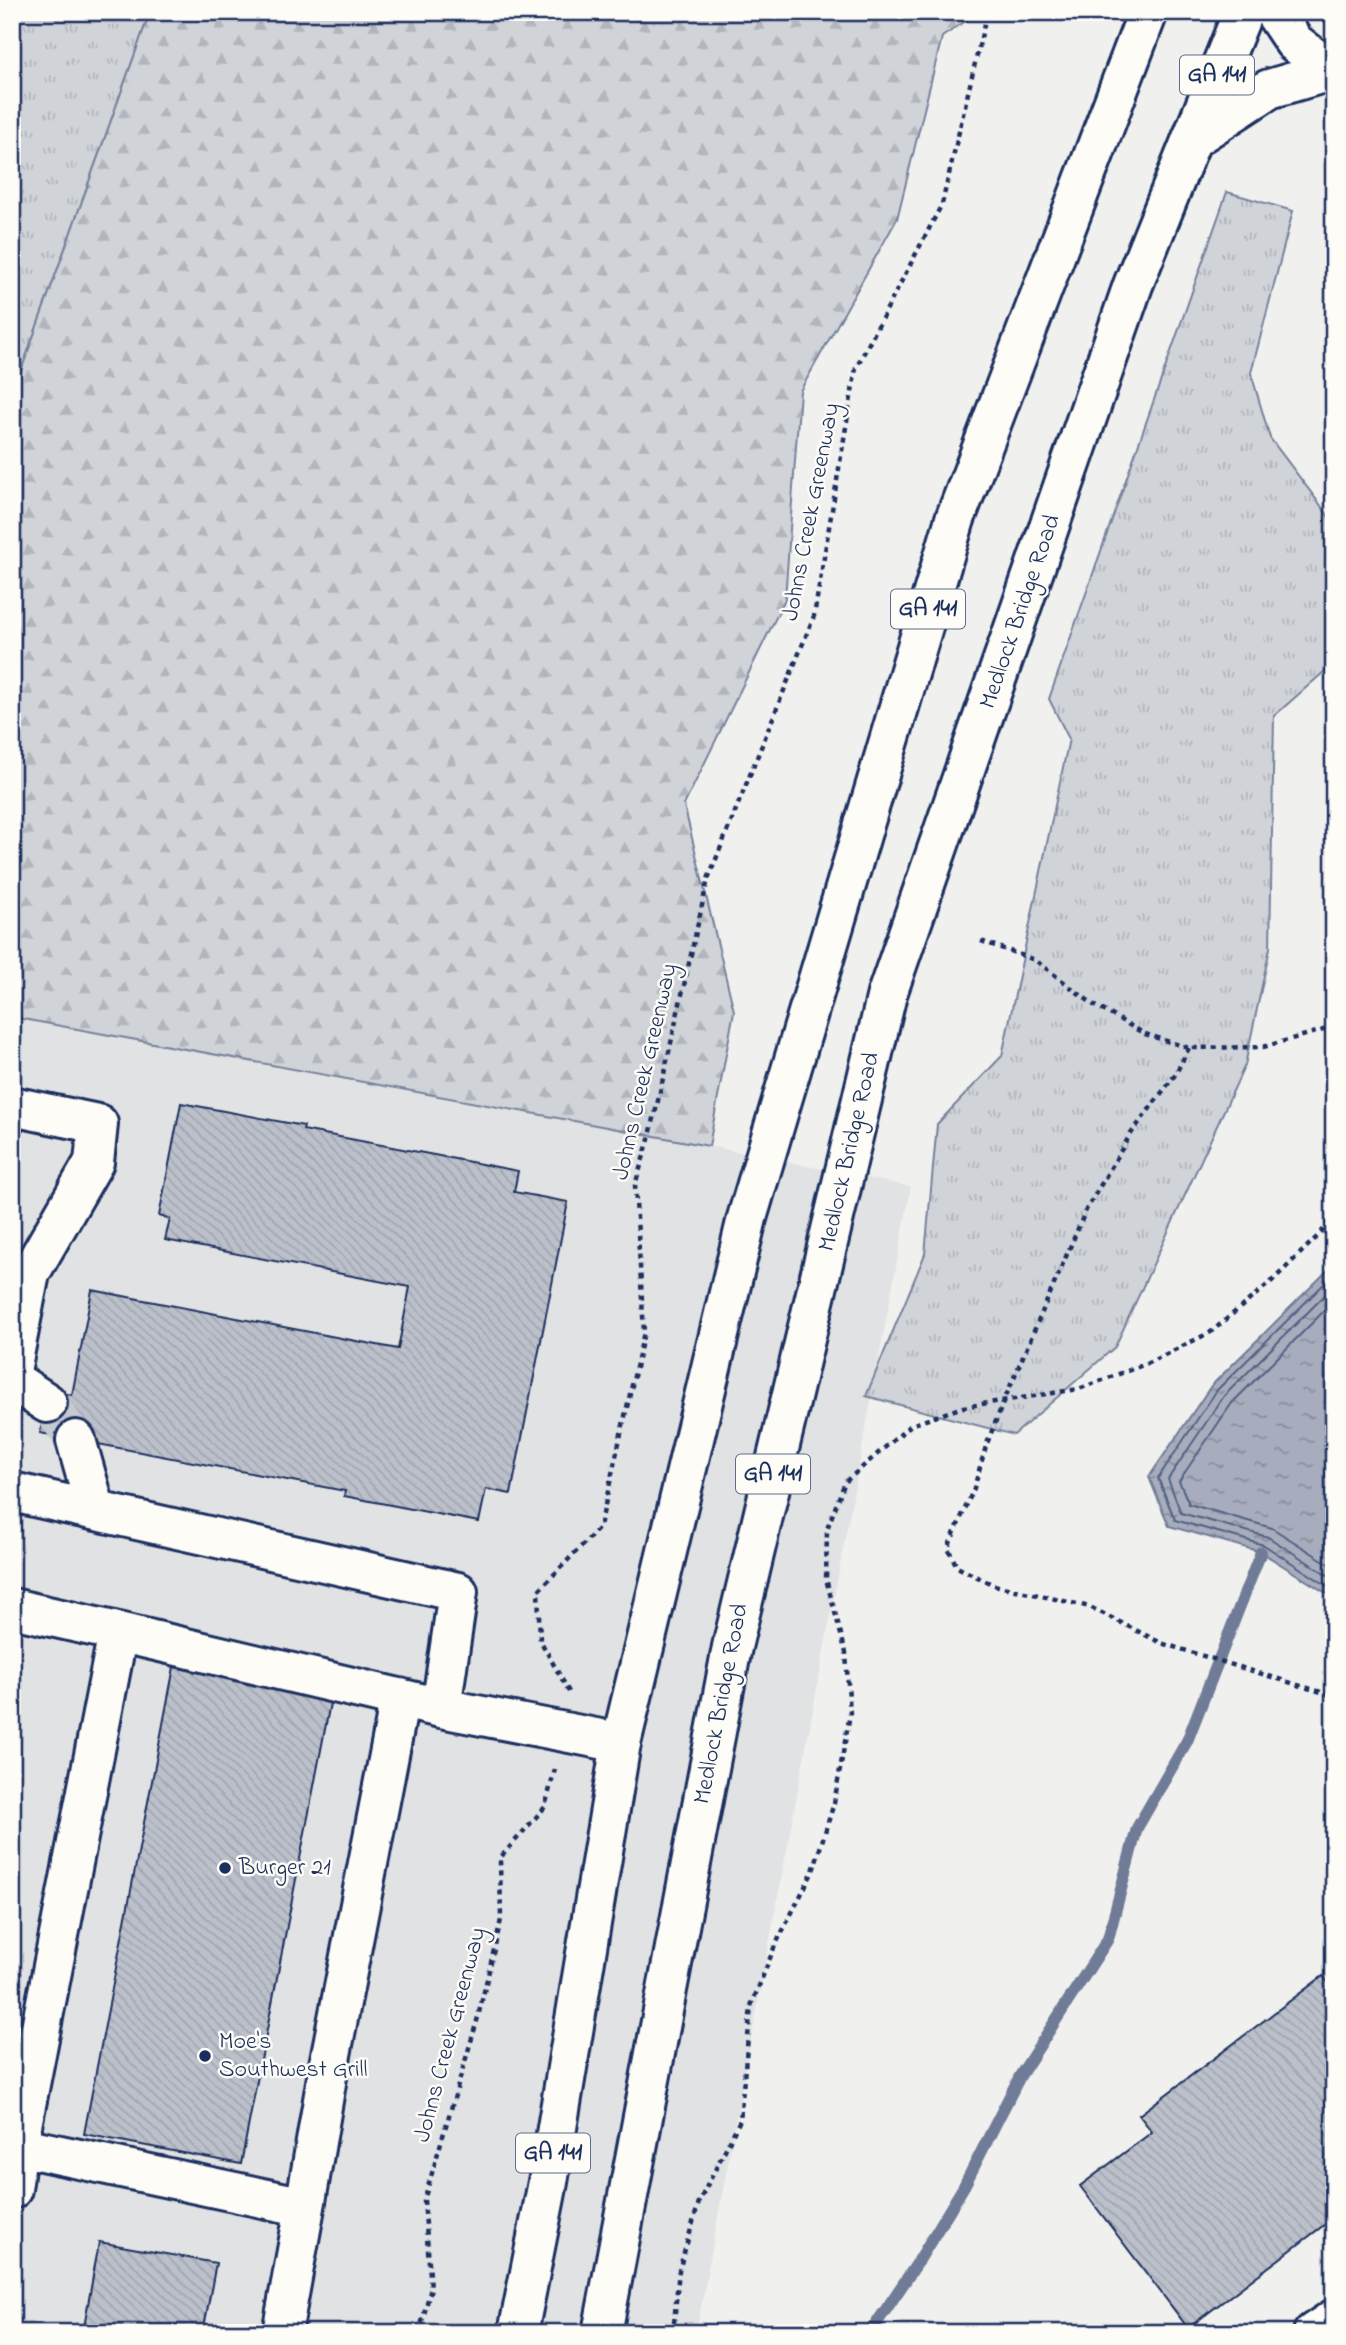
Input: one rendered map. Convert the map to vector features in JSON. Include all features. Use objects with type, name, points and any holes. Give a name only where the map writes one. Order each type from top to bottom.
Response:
[{"type":"main road","name":"GA 141","points":[[518,2333],[548,2182],[621,1743],[747,1218],[955,519],[1148,12]]},
{"type":"main road","name":"Medlock Bridge Road","points":[[602,2333],[732,1647],[887,994],[1133,285],[1243,12]]},
{"type":"main road","points":[[1274,12],[1294,42],[1332,70]]},
{"type":"main road","points":[[1192,139],[1269,89],[1332,70]]},
{"type":"main road","points":[[12,1106],[98,1125],[94,1162],[30,1273],[12,1366]]},
{"type":"main road","points":[[12,1380],[47,1403]]},
{"type":"main road","points":[[76,1440],[96,1511]]},
{"type":"main road","points":[[12,1492],[458,1592],[441,1708]]},
{"type":"main road","points":[[12,1608],[441,1708],[621,1743]]},
{"type":"main road","points":[[12,2189],[15,2145],[118,1632]]},
{"type":"main road","points":[[282,2333],[329,2065],[400,1698]]},
{"type":"main road","points":[[15,2145],[305,2207]]},
{"type":"main road","points":[[1313,2333],[1334,2319]]},
{"type":"path","name":"Johns Creek Greenway","points":[[419,2333],[431,2288],[424,2200],[477,2021],[500,1920],[500,1858],[545,1807],[565,1732],[569,1690],[540,1640],[538,1591],[600,1527],[644,1332],[635,1185],[650,1136],[708,879],[814,616],[856,368],[942,204],[987,12]]},
{"type":"path","points":[[981,941],[1035,960],[1094,1005],[1145,1034],[1189,1048],[1263,1047],[1334,1027]]},
{"type":"path","points":[[1189,1048],[1175,1075],[1130,1135],[1086,1210],[1003,1403],[986,1446],[974,1488],[948,1548],[957,1567],[994,1585],[1090,1608],[1161,1643],[1334,1696]]},
{"type":"path","points":[[673,2333],[679,2270],[699,2203],[740,2120],[751,2006],[774,1948],[813,1871],[834,1803],[850,1714],[846,1653],[826,1579],[827,1529],[845,1482],[911,1425],[963,1408],[1079,1389],[1148,1363],[1211,1332],[1282,1271],[1321,1233],[1334,1213]]},
{"type":"shaded area","points":[[12,1017],[709,1146],[911,1187],[696,2333],[12,2333]]},
{"type":"green space","points":[[12,12],[150,12],[12,396]]},
{"type":"green space","points":[[150,12],[979,12],[942,37],[897,219],[800,391],[785,599],[684,805],[734,1011],[709,1146],[12,1017],[12,396]]},
{"type":"green space","points":[[1227,192],[1293,211],[1251,373],[1270,438],[1334,523],[1334,663],[1274,716],[1270,948],[1245,1065],[1115,1347],[1014,1435],[866,1396],[925,1254],[937,1124],[1002,1056],[1069,739],[1049,699]]},
{"type":"water","points":[[1334,1264],[1334,1598],[1261,1552],[1169,1526],[1149,1477],[1211,1386]]},
{"type":"building","points":[[181,1103],[304,1126],[303,1130],[518,1171],[514,1192],[568,1202],[511,1494],[486,1489],[479,1522],[344,1496],[345,1491],[40,1433],[49,1390],[72,1395],[92,1290],[398,1349],[410,1287],[165,1240],[170,1219],[159,1216]]},
{"type":"building","points":[[174,1667],[331,1698],[241,2164],[84,2134]]},
{"type":"building","points":[[1323,1976],[1334,1990],[1334,2222],[1332,2219],[1188,2328],[1080,2186],[1152,2132],[1139,2115]]},
{"type":"building","points":[[99,2242],[216,2263],[203,2333],[83,2333]]},
{"type":"waterway","points":[[870,2333],[918,2262],[964,2186],[1020,2076],[1108,1939],[1137,1828],[1187,1741],[1261,1552]]},
{"type":"tunnel","points":[[47,1403],[76,1440]]},
{"type":"place","name":"Burger 21","points":[[225,1868]]},
{"type":"place","name":"Moe's Southwest Grill","points":[[205,2056]]}]
